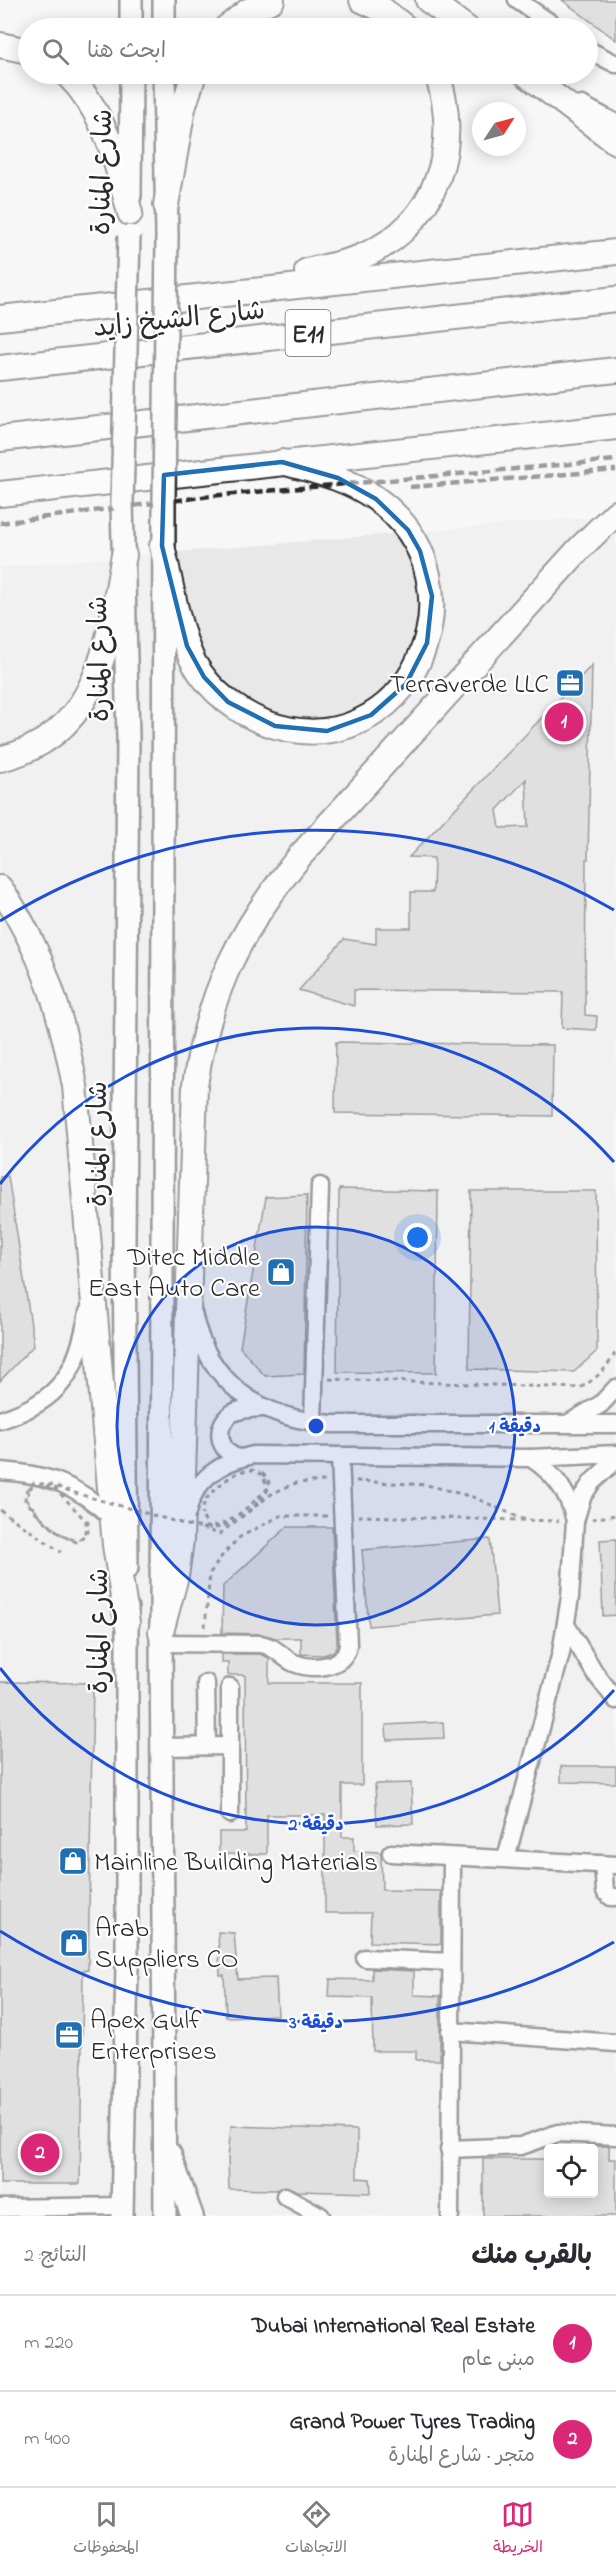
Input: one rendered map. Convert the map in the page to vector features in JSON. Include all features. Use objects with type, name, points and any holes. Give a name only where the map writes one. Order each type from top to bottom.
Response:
[{"type":"highway","points":[[239,18],[248,11],[272,0]]},
{"type":"highway","points":[[362,0],[383,10],[393,18]]},
{"type":"highway","points":[[428,0],[452,18]]},
{"type":"highway","points":[[0,45],[18,49]]},
{"type":"highway","points":[[76,84],[88,97],[106,128],[129,224]]},
{"type":"highway","points":[[166,205],[183,108],[191,84]]},
{"type":"highway","points":[[254,290],[284,278],[365,255],[398,235],[412,221],[434,189],[446,152],[447,111],[440,84]]},
{"type":"highway","points":[[538,84],[616,142]]},
{"type":"highway","points":[[0,318],[616,252]]},
{"type":"highway","name":"شارع الشيخ زايد","points":[[0,368],[616,299]]},
{"type":"highway","points":[[0,307],[50,313]]},
{"type":"highway","points":[[0,439],[616,370]]},
{"type":"highway","points":[[0,494],[616,427]]},
{"type":"highway","points":[[162,546],[187,646],[204,677],[228,702],[259,720],[301,731],[327,731],[350,725],[371,715],[390,701],[406,684],[427,643],[432,619],[432,596],[428,573],[420,550],[408,530],[376,499],[338,478],[282,462]]},
{"type":"highway","points":[[161,1637],[176,1576],[181,1540],[194,1117],[200,1054],[217,992],[244,934],[261,907],[300,856],[580,548],[616,513]]},
{"type":"highway","points":[[0,759],[36,747],[54,735],[84,703],[101,665],[124,555]]},
{"type":"highway","points":[[0,888],[29,934],[41,959],[67,1043],[80,1118],[91,1293],[113,1519],[127,1623]]},
{"type":"main road","points":[[131,0],[131,18]]},
{"type":"main road","points":[[164,0],[164,18]]},
{"type":"main road","name":"شارع المنارة","points":[[122,2211],[127,1965],[124,1230],[128,738],[122,503],[131,84]]},
{"type":"main road","points":[[164,84],[167,235],[162,546],[161,1637],[165,2216]]},
{"type":"main road","points":[[165,2139],[192,2216]]},
{"type":"street","points":[[517,0],[543,18]]},
{"type":"street","points":[[598,55],[616,64]]},
{"type":"street","points":[[548,84],[616,123]]},
{"type":"street","points":[[313,1422],[320,1186]]},
{"type":"street","points":[[0,1420],[21,1413],[42,1401],[63,1382],[82,1345],[91,1293]]},
{"type":"street","points":[[189,1294],[194,1320],[212,1360],[234,1388],[263,1408],[297,1421],[616,1424]]},
{"type":"street","points":[[566,1425],[601,1404],[616,1388]]},
{"type":"street","points":[[239,1458],[226,1452],[222,1446],[220,1430],[222,1424],[239,1410],[263,1408]]},
{"type":"street","points":[[181,1540],[190,1498],[199,1486],[223,1464],[239,1458],[268,1454],[340,1457],[531,1458],[616,1454]]},
{"type":"street","points":[[161,1637],[261,1644],[275,1648],[295,1664],[327,1666],[338,1663],[345,1655],[348,1645],[340,1457]]},
{"type":"street","points":[[531,1458],[552,1474],[567,1495],[575,1521]]},
{"type":"street","points":[[506,1858],[555,1681],[566,1625],[575,1521],[582,1497],[592,1482],[616,1460]]},
{"type":"street","points":[[0,1471],[41,1476],[62,1482],[80,1492],[113,1519]]},
{"type":"street","points":[[566,1625],[595,1673],[616,1700]]},
{"type":"street","points":[[206,1683],[207,1746]]},
{"type":"street","points":[[230,1687],[231,1814]]},
{"type":"street","points":[[162,1747],[230,1746]]},
{"type":"street","points":[[391,1853],[610,1864],[604,1890],[611,1897],[616,1897]]},
{"type":"street","points":[[450,2216],[452,1857]]},
{"type":"street","points":[[365,1958],[451,1962]]},
{"type":"street","points":[[450,2031],[616,2043]]},
{"type":"street","points":[[449,2149],[521,2146],[558,2133],[616,2136]]},
{"type":"street","points":[[285,2196],[321,2216]]},
{"type":"street","points":[[0,2208],[122,2211]]},
{"type":"path","points":[[314,1378],[580,1388],[597,1378],[609,1365],[616,1351]]},
{"type":"path","points":[[26,1480],[54,1484],[63,1492],[88,1518],[88,1532],[77,1542],[64,1538],[56,1531],[33,1509],[26,1499],[29,1489],[34,1485],[54,1487],[82,1515],[86,1521],[84,1533],[78,1538],[64,1537],[56,1531],[48,1526],[25,1500],[26,1491],[33,1483],[53,1485],[64,1489],[75,1493],[191,1526],[198,1527],[207,1528],[214,1527],[221,1526],[255,1501],[267,1489],[265,1480],[259,1472],[251,1469],[239,1471],[204,1502],[202,1515],[204,1521],[209,1528],[214,1529],[223,1527],[257,1504],[268,1490],[269,1482],[262,1472],[251,1466],[239,1469],[201,1499],[196,1516],[199,1523],[203,1529],[219,1534],[273,1493],[296,1484],[341,1480],[427,1485],[473,1497],[525,1520],[280,1516],[240,1537],[224,1553],[210,1573],[205,1621]]},
{"type":"path","points":[[0,1510],[61,1552]]},
{"type":"highlighted area","points":[[282,462],[338,478],[376,499],[408,530],[420,551],[432,596],[427,643],[406,684],[371,715],[327,731],[275,726],[228,702],[204,677],[187,646],[162,546],[164,475]]},
{"type":"shaded area","points":[[616,515],[616,2216],[0,2216],[0,567]]},
{"type":"building","points":[[562,0],[616,0],[616,40],[598,27],[598,18],[586,18]]},
{"type":"building","points":[[592,665],[588,859],[586,859],[585,1015],[597,1016],[596,1030],[562,1028],[563,992],[354,990],[354,1006],[299,990],[344,939],[376,944],[376,928],[411,928],[411,892],[433,892],[434,858],[409,857]],"holes":[[[526,779],[528,827],[500,828],[497,810]]]},
{"type":"building","points":[[336,1042],[553,1045],[552,1116],[335,1113]]},
{"type":"building","points":[[8,1176],[34,1345],[0,1381],[0,1177]]},
{"type":"building","points":[[339,1189],[438,1191],[436,1373],[337,1372]]},
{"type":"building","points":[[471,1191],[596,1191],[597,1351],[574,1372],[469,1369]]},
{"type":"building","name":"Ditec Middle East Auto Care","points":[[307,1195],[304,1374],[265,1376],[240,1347],[266,1197]]},
{"type":"building","points":[[287,1527],[332,1527],[337,1644],[334,1651],[324,1655],[301,1654],[301,1638],[222,1633],[223,1586]]},
{"type":"building","points":[[490,1539],[497,1615],[369,1626],[362,1550]]},
{"type":"building","points":[[616,1539],[616,1615],[603,1616],[600,1540]]},
{"type":"building","points":[[222,1654],[260,1654],[269,1658],[269,1683],[362,1683],[362,1785],[342,1785],[342,1837],[354,1837],[354,1851],[381,1852],[382,1890],[441,1891],[441,1944],[370,1942],[371,1913],[325,1913],[325,1815],[267,1815],[267,1854],[219,1854],[219,1832],[246,1832],[245,1675],[228,1675],[228,1662],[222,1662]]},
{"type":"building","points":[[0,1682],[93,1683],[88,1970],[83,1970],[80,2184],[0,2184]]},
{"type":"building","points":[[443,1722],[444,1738],[387,1740],[386,1725]]},
{"type":"building","points":[[561,1766],[616,1766],[616,1783],[561,1782]]},
{"type":"building","points":[[411,1783],[413,1824],[377,1825],[375,1784]]},
{"type":"building","points":[[218,1932],[234,1933],[238,1979],[276,1978],[278,2015],[226,2017],[224,1975],[220,1975]]},
{"type":"building","points":[[372,1969],[414,1971],[414,1995],[440,1996],[440,2060],[416,2060],[416,2051],[373,2051],[372,1998],[329,1997],[330,1979],[372,1980]]},
{"type":"building","points":[[231,2126],[357,2130],[357,2178],[370,2179],[371,2193],[297,2191],[285,2186],[276,2190],[229,2189],[228,2158]]},
{"type":"building","points":[[598,2146],[609,2146],[609,2159],[616,2159],[616,2216],[483,2216],[483,2159],[544,2159],[544,2198],[598,2198]]},
{"type":"railway","points":[[0,523],[210,496],[616,460]]},
{"type":"railway","points":[[410,487],[616,470]]},
{"type":"place","name":"Terraverde LLC","points":[[570,683]]},
{"type":"place","name":"Dubai International Real Estate","points":[[564,722]]},
{"type":"place","name":"Ditec Middle East Auto Care","points":[[281,1272]]},
{"type":"place","name":"Mainline Building Materials","points":[[73,1861]]},
{"type":"place","name":"Arab Suppliers CO","points":[[74,1943]]},
{"type":"place","name":"Apex Gulf Enterprises","points":[[69,2035]]},
{"type":"place","name":"Grand Power Tyres Trading","points":[[40,2153]]}]
